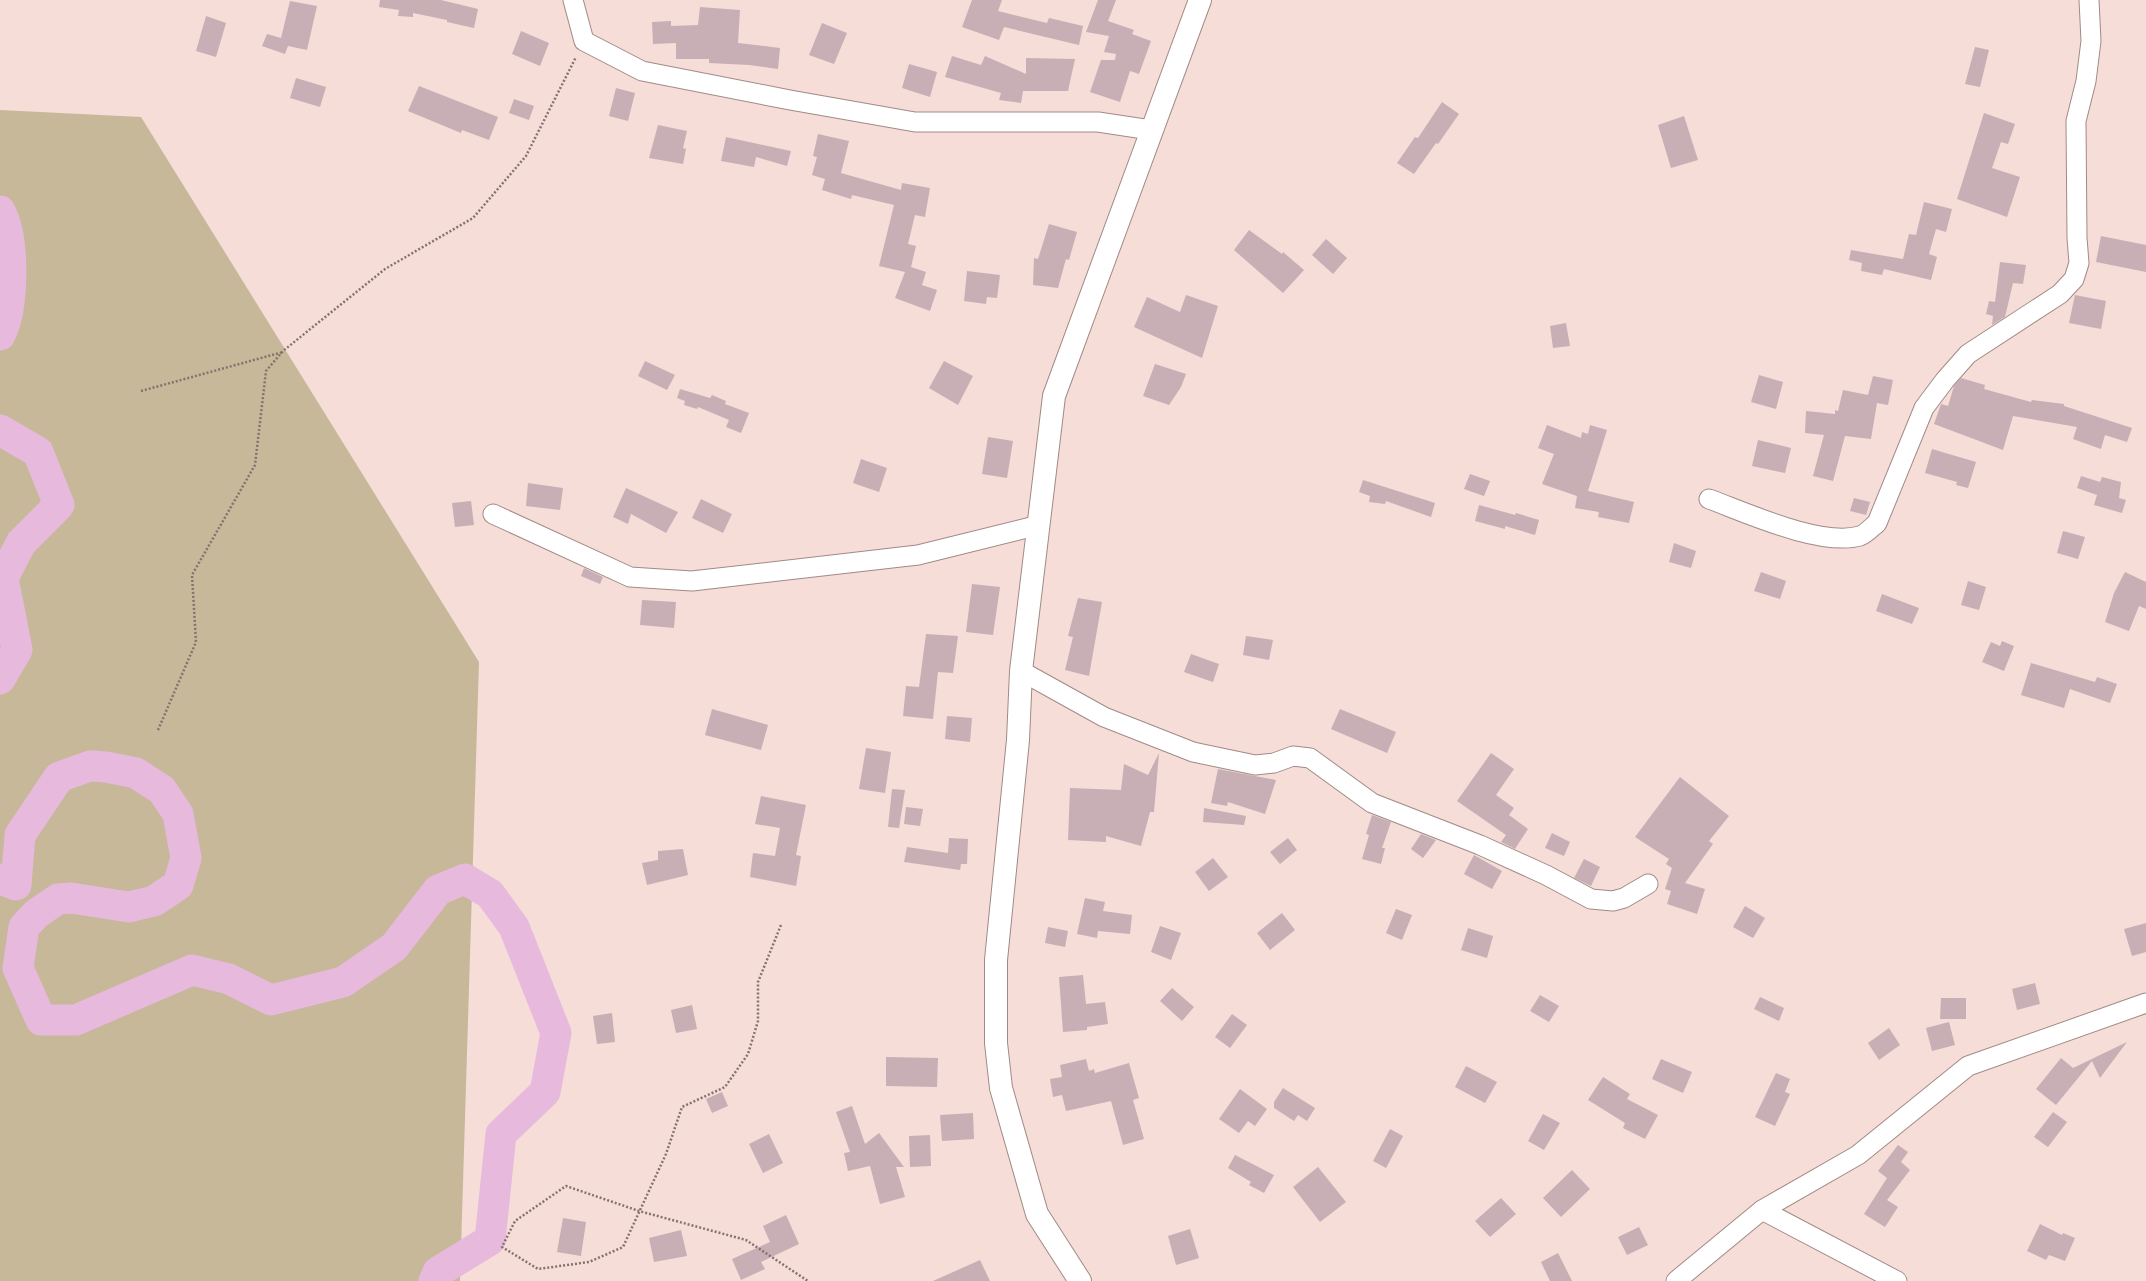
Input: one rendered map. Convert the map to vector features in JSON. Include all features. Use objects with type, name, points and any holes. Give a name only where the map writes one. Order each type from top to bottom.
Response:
[{"type":"main road","points":[[1080,1281],[1037,1214],[1001,1088],[996,1043],[996,960],[1018,740],[1021,671],[1054,396],[1200,0]]},
{"type":"street","points":[[573,0],[584,41],[642,71],[790,100],[915,122],[1098,122],[1151,130]]},
{"type":"street","points":[[1709,499],[1791,530],[1844,539],[1862,535],[1877,523],[1924,408],[1945,380],[1968,354],[2060,294],[2074,279],[2079,263],[2077,238],[2076,121],[2086,81],[2091,41],[2089,0]]},
{"type":"street","points":[[493,514],[630,577],[692,581],[918,555],[1038,526]]},
{"type":"street","points":[[1021,671],[1104,717],[1193,752],[1254,765],[1274,762],[1293,756],[1310,758],[1372,803],[1480,845],[1546,875],[1591,899],[1613,901],[1628,896],[1648,884]]},
{"type":"street","points":[[1676,1281],[1762,1210],[1858,1155],[1968,1066],[2146,1003]]},
{"type":"street","points":[[1762,1210],[1897,1281]]},
{"type":"path","points":[[158,730],[196,642],[192,575],[255,465],[266,371],[283,352],[385,269],[473,218],[526,156],[584,41]]},
{"type":"path","points":[[141,391],[283,352]]},
{"type":"path","points":[[781,925],[758,982],[758,1021],[748,1054],[725,1087],[682,1107],[666,1154],[639,1211],[623,1247],[589,1262],[538,1269],[502,1247],[515,1221],[566,1186],[639,1211],[746,1240],[808,1281]]},
{"type":"shaded area","points":[[0,110],[141,117],[479,662],[460,1281],[0,1281]]},
{"type":"building","points":[[380,0],[441,0],[478,9],[474,28],[447,22],[447,20],[413,13],[413,17],[398,16],[399,10],[379,7]]},
{"type":"building","points":[[972,0],[1002,0],[998,11],[1047,23],[1049,18],[1083,26],[1079,45],[1004,27],[999,40],[962,27]]},
{"type":"building","points":[[1098,0],[1116,0],[1108,21],[1134,30],[1132,34],[1151,41],[1139,74],[1130,71],[1120,102],[1090,92],[1101,60],[1115,60],[1116,54],[1104,52],[1109,36],[1086,32]]},
{"type":"building","points":[[290,1],[317,6],[307,50],[288,46],[285,54],[262,46],[267,34],[281,38]]},
{"type":"building","points":[[700,7],[740,10],[738,43],[780,48],[778,69],[749,65],[709,63],[709,59],[676,59],[676,43],[653,44],[652,22],[671,21],[671,26],[698,25]]},
{"type":"building","points":[[206,16],[226,23],[216,57],[196,51]]},
{"type":"building","points":[[822,23],[847,33],[834,64],[809,55]]},
{"type":"building","points":[[521,31],[549,43],[540,66],[512,54]]},
{"type":"building","points":[[1975,47],[1989,50],[1980,87],[1965,84]]},
{"type":"building","points":[[952,56],[981,65],[985,56],[1026,74],[1026,58],[1075,59],[1068,91],[1023,91],[1021,103],[999,100],[1001,93],[945,77]]},
{"type":"building","points":[[909,64],[937,72],[930,97],[902,88]]},
{"type":"building","points":[[296,78],[326,87],[320,107],[290,98]]},
{"type":"building","points":[[419,86],[498,117],[489,140],[462,130],[461,133],[408,111]]},
{"type":"building","points":[[616,88],[635,93],[628,121],[609,116]]},
{"type":"building","points":[[514,99],[534,106],[529,120],[509,113]]},
{"type":"building","points":[[1442,102],[1459,114],[1414,174],[1397,163],[1415,137],[1418,138]]},
{"type":"building","points":[[1984,113],[2015,124],[2008,144],[2001,142],[1992,168],[2020,177],[2007,217],[1957,199]]},
{"type":"building","points":[[1684,116],[1698,160],[1671,168],[1658,125]]},
{"type":"building","points":[[658,125],[687,131],[683,148],[686,149],[683,164],[649,158]]},
{"type":"building","points":[[818,134],[849,141],[841,173],[901,190],[902,183],[930,188],[925,217],[915,215],[908,244],[916,246],[911,267],[926,272],[922,285],[937,290],[930,311],[895,298],[905,272],[879,266],[894,205],[852,195],[851,199],[822,190],[825,179],[812,175],[817,157],[813,156]]},
{"type":"building","points":[[726,137],[791,151],[787,166],[756,157],[754,167],[721,161]]},
{"type":"building","points":[[1924,202],[1952,209],[1946,232],[1936,229],[1929,254],[1937,257],[1931,280],[1884,269],[1882,275],[1861,271],[1862,263],[1849,260],[1851,250],[1903,259],[1909,234],[1916,235]]},
{"type":"building","points":[[1049,224],[1077,232],[1069,260],[1066,259],[1058,288],[1033,285],[1034,258],[1038,259]]},
{"type":"building","points":[[1249,230],[1282,254],[1283,252],[1304,270],[1283,293],[1234,250]]},
{"type":"building","points":[[2101,236],[2146,245],[2146,272],[2096,262]]},
{"type":"building","points":[[1326,239],[1347,258],[1333,274],[1312,255]]},
{"type":"building","points":[[2000,262],[2026,265],[2023,284],[2013,283],[2005,317],[1992,325],[1993,316],[1986,314],[1989,301],[1995,302]]},
{"type":"building","points":[[967,271],[1000,275],[997,298],[987,297],[986,304],[964,301]]},
{"type":"building","points":[[1186,295],[1218,306],[1202,358],[1134,327],[1147,297],[1180,312]]},
{"type":"building","points":[[2075,295],[2106,301],[2101,329],[2069,323]]},
{"type":"building","points":[[1566,323],[1570,346],[1553,348],[1550,326]]},
{"type":"building","points":[[645,361],[675,375],[667,390],[638,376]]},
{"type":"building","points":[[944,361],[973,376],[958,405],[929,388]]},
{"type":"building","points":[[1155,364],[1186,374],[1181,387],[1169,405],[1143,396]]},
{"type":"building","points":[[1759,375],[1783,382],[1776,409],[1751,402]]},
{"type":"building","points":[[1873,376],[1893,380],[1888,405],[1877,403],[1871,439],[1845,436],[1833,481],[1813,476],[1824,435],[1805,433],[1806,411],[1835,414],[1835,410],[1838,411],[1843,390],[1868,395]]},
{"type":"building","points":[[1961,378],[1985,385],[1984,389],[2031,402],[2032,400],[2064,404],[2064,406],[2132,428],[2127,442],[2105,435],[2101,449],[2073,439],[2077,427],[2013,416],[2003,450],[1934,424],[1941,404],[1948,406],[1954,386]]},
{"type":"building","points":[[680,389],[710,398],[712,395],[726,401],[725,404],[749,413],[741,433],[726,427],[729,420],[698,407],[697,409],[684,405],[685,401],[677,398]]},
{"type":"building","points":[[1547,425],[1581,438],[1582,432],[1588,434],[1590,425],[1607,430],[1588,491],[1634,502],[1629,523],[1598,517],[1599,512],[1575,508],[1577,496],[1542,484],[1554,454],[1538,448]]},
{"type":"building","points":[[988,437],[1013,441],[1007,478],[982,474]]},
{"type":"building","points":[[1758,440],[1791,448],[1785,473],[1752,466]]},
{"type":"building","points":[[1932,449],[1976,462],[1968,488],[1956,485],[1957,482],[1925,473]]},
{"type":"building","points":[[861,459],[887,468],[879,492],[853,483]]},
{"type":"building","points":[[1470,474],[1490,481],[1484,496],[1464,489]]},
{"type":"building","points":[[2081,476],[2100,482],[2102,477],[2121,482],[2119,498],[2126,500],[2122,513],[2094,505],[2097,495],[2077,488]]},
{"type":"building","points":[[1363,480],[1435,503],[1431,517],[1386,501],[1385,504],[1369,502],[1370,496],[1359,492]]},
{"type":"building","points":[[528,483],[563,488],[560,510],[526,506]]},
{"type":"building","points":[[626,488],[678,512],[666,533],[631,514],[628,524],[613,517]]},
{"type":"building","points":[[1854,498],[1870,502],[1866,515],[1850,511]]},
{"type":"building","points":[[701,499],[732,514],[723,533],[692,518]]},
{"type":"building","points":[[471,501],[474,525],[455,527],[452,503]]},
{"type":"building","points":[[1479,505],[1515,515],[1516,513],[1539,520],[1535,535],[1505,526],[1505,529],[1475,521]]},
{"type":"building","points":[[2063,531],[2085,537],[2078,559],[2057,553]]},
{"type":"building","points":[[1674,543],[1696,551],[1691,568],[1669,562]]},
{"type":"building","points":[[584,568],[603,577],[600,584],[581,576]]},
{"type":"building","points":[[1761,572],[1786,581],[1780,599],[1754,591]]},
{"type":"building","points":[[2125,572],[2146,582],[2146,609],[2139,606],[2129,631],[2105,622],[2114,593]]},
{"type":"building","points":[[1968,581],[1986,587],[1979,610],[1961,605]]},
{"type":"building","points":[[972,584],[1000,587],[993,635],[966,632]]},
{"type":"building","points":[[1882,594],[1919,608],[1912,624],[1876,611]]},
{"type":"building","points":[[1078,598],[1102,602],[1089,676],[1065,670],[1073,637],[1068,636]]},
{"type":"building","points":[[642,600],[676,602],[674,628],[640,625]]},
{"type":"building","points":[[926,634],[958,636],[953,673],[938,672],[933,719],[903,716],[906,686],[919,687]]},
{"type":"building","points":[[1246,636],[1273,640],[1269,660],[1243,655]]},
{"type":"building","points":[[2002,641],[2014,646],[2004,671],[1982,662],[1991,642],[2000,646]]},
{"type":"building","points":[[1191,654],[1219,664],[1213,682],[1184,672]]},
{"type":"building","points":[[2031,663],[2095,682],[2097,677],[2117,684],[2110,703],[2070,689],[2064,708],[2021,695]]},
{"type":"building","points":[[712,709],[768,725],[761,750],[705,735]]},
{"type":"building","points":[[1340,709],[1396,732],[1387,753],[1331,729]]},
{"type":"building","points":[[947,716],[972,718],[970,742],[945,739]]},
{"type":"building","points":[[866,748],[891,752],[885,793],[859,789]]},
{"type":"building","points":[[1159,753],[1154,812],[1150,812],[1141,846],[1106,836],[1106,842],[1068,840],[1070,788],[1121,790],[1124,764],[1148,775]]},
{"type":"building","points":[[1491,753],[1514,769],[1496,795],[1514,808],[1509,815],[1528,829],[1515,849],[1501,842],[1506,835],[1457,801]]},
{"type":"building","points":[[1218,769],[1276,780],[1265,814],[1228,802],[1227,806],[1211,803]]},
{"type":"building","points":[[1680,777],[1729,816],[1709,841],[1713,844],[1685,883],[1705,889],[1697,914],[1667,904],[1671,891],[1665,889],[1672,868],[1666,864],[1669,859],[1635,837]]},
{"type":"building","points":[[892,789],[905,790],[899,828],[888,827]]},
{"type":"building","points":[[761,796],[806,805],[796,855],[801,856],[796,886],[750,877],[753,853],[775,856],[780,828],[755,824]]},
{"type":"building","points":[[906,807],[923,809],[920,826],[904,824]]},
{"type":"building","points":[[1204,808],[1246,816],[1244,825],[1203,822]]},
{"type":"building","points":[[1372,815],[1391,822],[1382,848],[1385,848],[1381,864],[1362,859],[1369,835],[1366,834]]},
{"type":"building","points":[[1552,833],[1570,842],[1564,856],[1545,848]]},
{"type":"building","points":[[1421,834],[1436,840],[1423,858],[1411,849]]},
{"type":"building","points":[[949,838],[968,839],[967,864],[961,864],[960,870],[904,862],[907,847],[948,853]]},
{"type":"building","points":[[1288,838],[1297,850],[1280,864],[1270,852]]},
{"type":"building","points":[[683,849],[688,875],[647,885],[642,863],[658,860],[658,851]]},
{"type":"building","points":[[1474,855],[1502,871],[1492,889],[1464,874]]},
{"type":"building","points":[[1213,858],[1228,877],[1209,891],[1195,872]]},
{"type":"building","points":[[1584,859],[1600,867],[1591,886],[1574,878]]},
{"type":"building","points":[[1085,898],[1105,902],[1103,911],[1132,915],[1130,934],[1098,931],[1097,938],[1077,934]]},
{"type":"building","points":[[1745,906],[1765,918],[1753,938],[1733,927]]},
{"type":"building","points":[[1396,909],[1412,915],[1402,940],[1386,933]]},
{"type":"building","points":[[1282,913],[1295,930],[1270,950],[1257,933]]},
{"type":"building","points":[[2146,923],[2146,952],[2132,956],[2124,929]]},
{"type":"building","points":[[1160,926],[1181,933],[1171,960],[1151,952]]},
{"type":"building","points":[[1048,927],[1068,931],[1065,947],[1045,943]]},
{"type":"building","points":[[1468,928],[1493,936],[1487,958],[1461,950]]},
{"type":"building","points":[[1083,975],[1086,1004],[1105,1002],[1108,1024],[1087,1027],[1087,1030],[1063,1032],[1059,977]]},
{"type":"building","points":[[2035,983],[2040,1004],[2017,1010],[2012,989]]},
{"type":"building","points":[[1172,988],[1194,1007],[1182,1021],[1160,1001]]},
{"type":"building","points":[[1540,995],[1559,1006],[1549,1022],[1530,1011]]},
{"type":"building","points":[[1760,997],[1784,1008],[1779,1021],[1754,1009]]},
{"type":"building","points":[[1941,998],[1966,998],[1966,1019],[1940,1019]]},
{"type":"building","points":[[692,1005],[697,1029],[676,1033],[671,1010]]},
{"type":"building","points":[[612,1013],[615,1042],[597,1044],[593,1016]]},
{"type":"building","points":[[1232,1014],[1247,1025],[1230,1048],[1215,1037]]},
{"type":"building","points":[[1949,1022],[1955,1045],[1932,1051],[1926,1028]]},
{"type":"building","points":[[1889,1028],[1900,1045],[1879,1060],[1868,1043]]},
{"type":"building","points":[[2127,1042],[2100,1078],[2092,1061],[2056,1105],[2036,1089],[2061,1058],[2073,1068]]},
{"type":"building","points":[[886,1057],[938,1058],[937,1087],[886,1086]]},
{"type":"building","points":[[1086,1059],[1089,1071],[1094,1069],[1095,1073],[1129,1063],[1139,1098],[1133,1100],[1144,1139],[1123,1145],[1111,1101],[1066,1111],[1062,1095],[1053,1097],[1050,1079],[1062,1077],[1060,1065]]},
{"type":"building","points":[[1661,1059],[1692,1072],[1683,1093],[1652,1079]]},
{"type":"building","points":[[1466,1066],[1497,1082],[1485,1103],[1455,1087]]},
{"type":"building","points":[[1776,1073],[1790,1079],[1785,1092],[1790,1094],[1775,1126],[1755,1117]]},
{"type":"building","points":[[1603,1077],[1630,1094],[1627,1099],[1658,1115],[1645,1139],[1623,1128],[1625,1123],[1588,1100]]},
{"type":"building","points":[[1283,1088],[1315,1108],[1307,1121],[1298,1115],[1294,1121],[1274,1108],[1274,1102]]},
{"type":"building","points":[[1240,1089],[1267,1109],[1255,1126],[1248,1121],[1239,1133],[1219,1119]]},
{"type":"building","points":[[722,1092],[728,1106],[712,1113],[706,1099]]},
{"type":"building","points":[[852,1106],[865,1144],[879,1133],[904,1167],[896,1167],[905,1197],[880,1204],[870,1166],[848,1171],[844,1153],[850,1152],[836,1112]]},
{"type":"building","points":[[2053,1112],[2067,1122],[2048,1147],[2034,1137]]},
{"type":"building","points":[[973,1113],[974,1139],[942,1141],[940,1115]]},
{"type":"building","points":[[1543,1114],[1560,1123],[1544,1150],[1528,1141]]},
{"type":"building","points":[[1390,1129],[1403,1136],[1386,1168],[1373,1161]]},
{"type":"building","points":[[769,1134],[783,1163],[763,1173],[749,1144]]},
{"type":"building","points":[[930,1135],[931,1166],[910,1167],[909,1136]]},
{"type":"building","points":[[1898,1145],[1908,1152],[1901,1162],[1910,1170],[1887,1200],[1898,1207],[1885,1227],[1864,1214],[1887,1178],[1878,1171]]},
{"type":"building","points":[[1235,1155],[1274,1175],[1264,1193],[1249,1185],[1251,1182],[1228,1168]]},
{"type":"building","points":[[1318,1167],[1346,1202],[1320,1222],[1293,1187]]},
{"type":"building","points":[[1572,1170],[1590,1189],[1561,1217],[1543,1198]]},
{"type":"building","points":[[1501,1198],[1516,1214],[1490,1237],[1475,1221]]},
{"type":"building","points":[[786,1215],[799,1244],[761,1262],[765,1269],[741,1280],[732,1259],[770,1242],[763,1226]]},
{"type":"building","points":[[563,1218],[586,1222],[581,1256],[557,1252]]},
{"type":"building","points":[[2040,1224],[2062,1235],[2063,1233],[2075,1238],[2065,1261],[2049,1255],[2046,1260],[2027,1251]]},
{"type":"building","points":[[1639,1227],[1648,1245],[1627,1255],[1618,1237]]},
{"type":"building","points":[[1190,1229],[1199,1258],[1176,1265],[1168,1236]]},
{"type":"building","points":[[681,1230],[687,1256],[654,1262],[649,1238]]},
{"type":"building","points":[[1558,1253],[1572,1281],[1550,1281],[1541,1262]]},
{"type":"building","points":[[980,1260],[990,1281],[933,1281]]},
{"type":"waterway","points":[[0,211],[5,223],[8,238],[11,273],[8,308],[5,323],[0,335]]},
{"type":"waterway","points":[[0,430],[38,452],[59,505],[21,543],[3,578],[17,650],[0,679]]},
{"type":"waterway","points":[[0,879],[16,885],[20,835],[59,777],[90,766],[106,767],[136,773],[162,790],[178,814],[186,858],[178,885],[154,901],[129,907],[71,898],[58,899],[36,914],[24,927],[18,968],[41,1020],[76,1020],[192,970],[229,979],[271,1000],[343,982],[394,947],[438,890],[465,879],[490,894],[514,927],[556,1033],[545,1092],[501,1134],[490,1240],[438,1272],[434,1281]]}]
